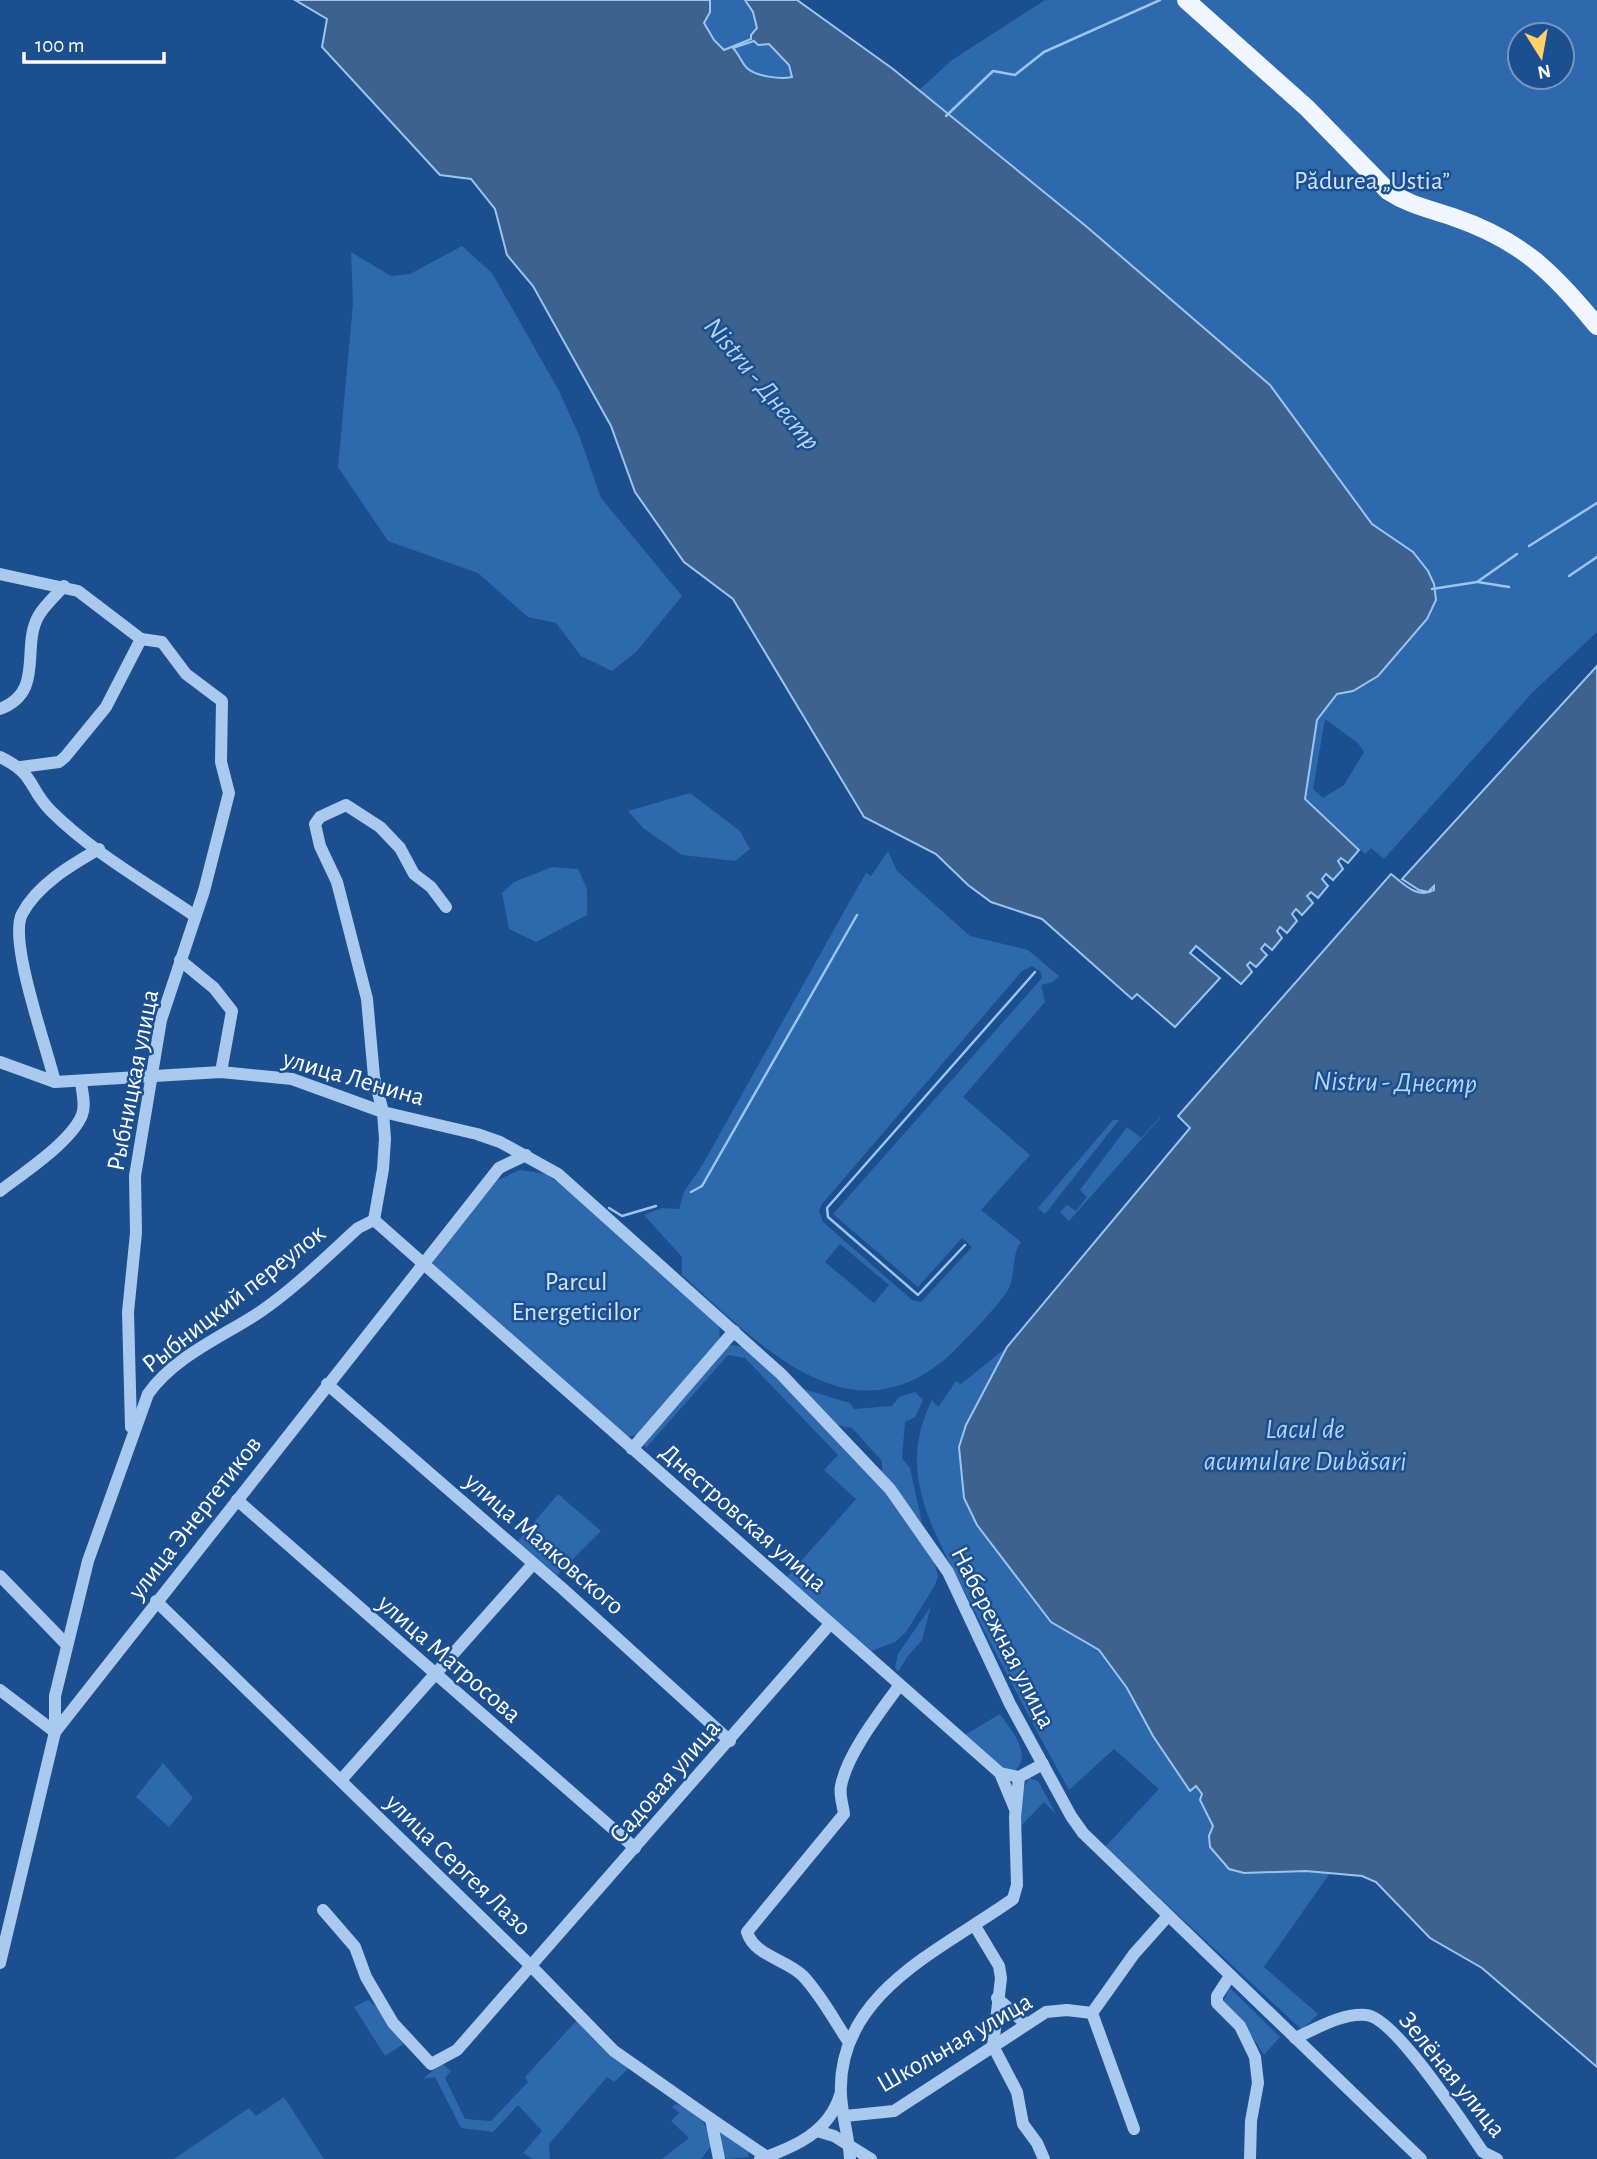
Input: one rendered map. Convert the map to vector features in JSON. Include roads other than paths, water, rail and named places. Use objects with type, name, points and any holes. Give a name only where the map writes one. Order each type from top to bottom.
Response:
[{"type":"main road","points":[[1186,0],[1307,108],[1388,191],[1402,201],[1453,217],[1523,249],[1550,272],[1597,326]]},
{"type":"street","points":[[0,574],[64,586],[86,595],[141,639],[106,707],[65,757],[59,762],[21,767]]},
{"type":"street","points":[[0,709],[12,704],[24,690],[38,615],[64,586]]},
{"type":"street","name":"Рыбницкая улица","points":[[131,1435],[128,1312],[136,1233],[135,1176],[162,1020],[195,916],[229,793],[221,762],[222,701],[186,674],[162,642],[141,639]]},
{"type":"street","points":[[0,757],[21,767],[49,809],[99,849],[195,916]]},
{"type":"street","points":[[374,1220],[383,1169],[383,1112],[374,1077],[367,999],[351,931],[337,882],[314,829],[320,817],[346,805],[380,827],[400,848],[414,874],[431,887],[446,906]]},
{"type":"street","points":[[55,1082],[19,946],[20,916],[32,900],[64,869],[99,849]]},
{"type":"street","points":[[180,960],[214,988],[233,1011],[221,1072]]},
{"type":"street","name":"улица Ленина","points":[[0,1062],[55,1082],[81,1082],[152,1074],[221,1072],[292,1079],[383,1112],[477,1134],[526,1155]]},
{"type":"street","points":[[0,1191],[50,1153],[81,1118],[84,1107],[81,1082]]},
{"type":"street","name":"улица Энергетиков","points":[[0,1963],[55,1732],[499,1168],[526,1155]]},
{"type":"street","name":"Набережная улица","points":[[526,1155],[558,1174],[585,1196],[781,1374],[905,1508],[948,1572],[1010,1704],[1083,1833],[1167,1917],[1421,2159]]},
{"type":"street","name":"Рыбницкий переулок","points":[[55,1732],[55,1696],[88,1561],[131,1435],[148,1394],[162,1378],[198,1348],[261,1311],[358,1228],[374,1220]]},
{"type":"street","name":"Днестровская улица","points":[[374,1220],[899,1686],[1000,1773],[1019,1777]]},
{"type":"street","points":[[632,1449],[734,1331]]},
{"type":"street","name":"улица Маяковского","points":[[327,1384],[730,1741]]},
{"type":"street","name":"улица Матросова","points":[[237,1500],[635,1848]]},
{"type":"street","points":[[341,1780],[533,1564]]},
{"type":"street","points":[[0,1576],[67,1645]]},
{"type":"street","name":"улица Сергея Лазо","points":[[156,1601],[531,1966],[614,2052],[763,2158]]},
{"type":"street","name":"Садовая улица","points":[[323,1910],[355,1947],[366,1977],[393,2023],[431,2064],[457,2050],[830,1624]]},
{"type":"street","points":[[848,2041],[802,1975],[760,1949],[749,1939],[747,1933],[844,1814],[840,1789],[844,1776],[871,1726],[899,1686]]},
{"type":"street","points":[[0,1689],[55,1732]]},
{"type":"street","points":[[763,2158],[788,2149],[817,2131],[830,2119],[841,2094],[848,2041],[884,1989],[1013,1899],[1017,1885],[1015,1810],[1019,1777],[1043,1764]]},
{"type":"street","points":[[1000,1773],[1015,1810]]},
{"type":"street","points":[[1134,2129],[1092,2013],[1133,1954],[1167,1917]]},
{"type":"street","points":[[975,1926],[999,1966],[993,2046],[1017,2092],[1023,2124],[1037,2143],[1044,2159]]},
{"type":"street","points":[[1230,1976],[1217,1996],[1217,2003],[1240,2026],[1255,2057],[1258,2083],[1251,2121],[1253,2153],[1250,2159]]},
{"type":"street","points":[[998,1998],[1026,2024]]},
{"type":"street","name":"Школьная улица","points":[[845,2116],[894,2110],[1046,2012],[1067,2010],[1092,2013]]},
{"type":"street","name":"Зелёная улица","points":[[1295,2038],[1347,2017],[1367,2015],[1380,2019],[1422,2066],[1483,2152],[1497,2159]]},
{"type":"street","points":[[841,2094],[850,2159]]},
{"type":"street","points":[[711,2119],[719,2159]]},
{"type":"street","points":[[817,2131],[848,2144],[871,2159]]},
{"type":"street","points":[[1404,2159],[1405,2144]]},
{"type":"water","name":"Nistru - Днестр","points":[[295,0],[710,0],[710,12],[704,23],[724,50],[751,39],[757,28],[753,12],[745,0],[797,0],[893,69],[1087,227],[1270,385],[1372,524],[1413,552],[1428,571],[1434,584],[1436,600],[1427,619],[1378,676],[1353,691],[1337,694],[1317,720],[1305,799],[1359,850],[1348,863],[1341,858],[1338,861],[1343,869],[1333,880],[1326,874],[1322,879],[1328,886],[1318,898],[1311,892],[1307,896],[1313,903],[1302,915],[1296,909],[1292,914],[1297,921],[1287,933],[1280,927],[1277,931],[1282,938],[1272,950],[1265,944],[1261,949],[1267,955],[1256,967],[1250,962],[1247,965],[1252,972],[1241,984],[1196,946],[1190,953],[1220,978],[1175,1027],[1137,994],[1132,999],[1042,919],[991,902],[968,885],[936,854],[864,817],[733,599],[684,562],[635,492],[611,426],[533,286],[507,255],[495,209],[471,179],[440,175],[322,47],[327,19]],"holes":[[[754,41],[758,45],[769,44],[789,65],[792,77],[768,77],[751,71],[733,48]]]},
{"type":"water","name":"Lacul de acumulare Dubăsari","points":[[1597,666],[1597,2067],[1482,1968],[1430,1938],[1376,1882],[1362,1876],[1306,1871],[1244,1873],[1229,1869],[1210,1847],[1209,1836],[1213,1826],[1200,1800],[1202,1794],[1196,1786],[1190,1791],[1153,1736],[1127,1688],[1099,1650],[1051,1622],[977,1525],[964,1498],[959,1447],[966,1425],[1007,1347],[1190,1128],[1178,1116],[1391,874],[1417,892],[1428,893],[1434,890],[1434,886],[1428,892],[1419,890],[1402,879]]},
{"type":"waterway","points":[[946,116],[993,71],[1015,75],[1044,52],[1160,0]]},
{"type":"waterway","points":[[1529,546],[1597,503]]},
{"type":"waterway","points":[[1432,589],[1477,582],[1517,554]]},
{"type":"waterway","points":[[1569,576],[1597,557]]},
{"type":"waterway","points":[[1478,582],[1509,587]]},
{"type":"waterway","points":[[691,1192],[702,1186],[857,915]]},
{"type":"waterway","points":[[965,1245],[918,1295],[828,1217],[827,1208],[1035,972]]},
{"type":"waterway","points":[[609,1208],[622,1216],[656,1206]]},
{"type":"park label","name":"Pădurea „Ustia”","points":[[1372,180]]},
{"type":"park label","name":"Parcul Energeticilor","points":[[576,1296]]}]
